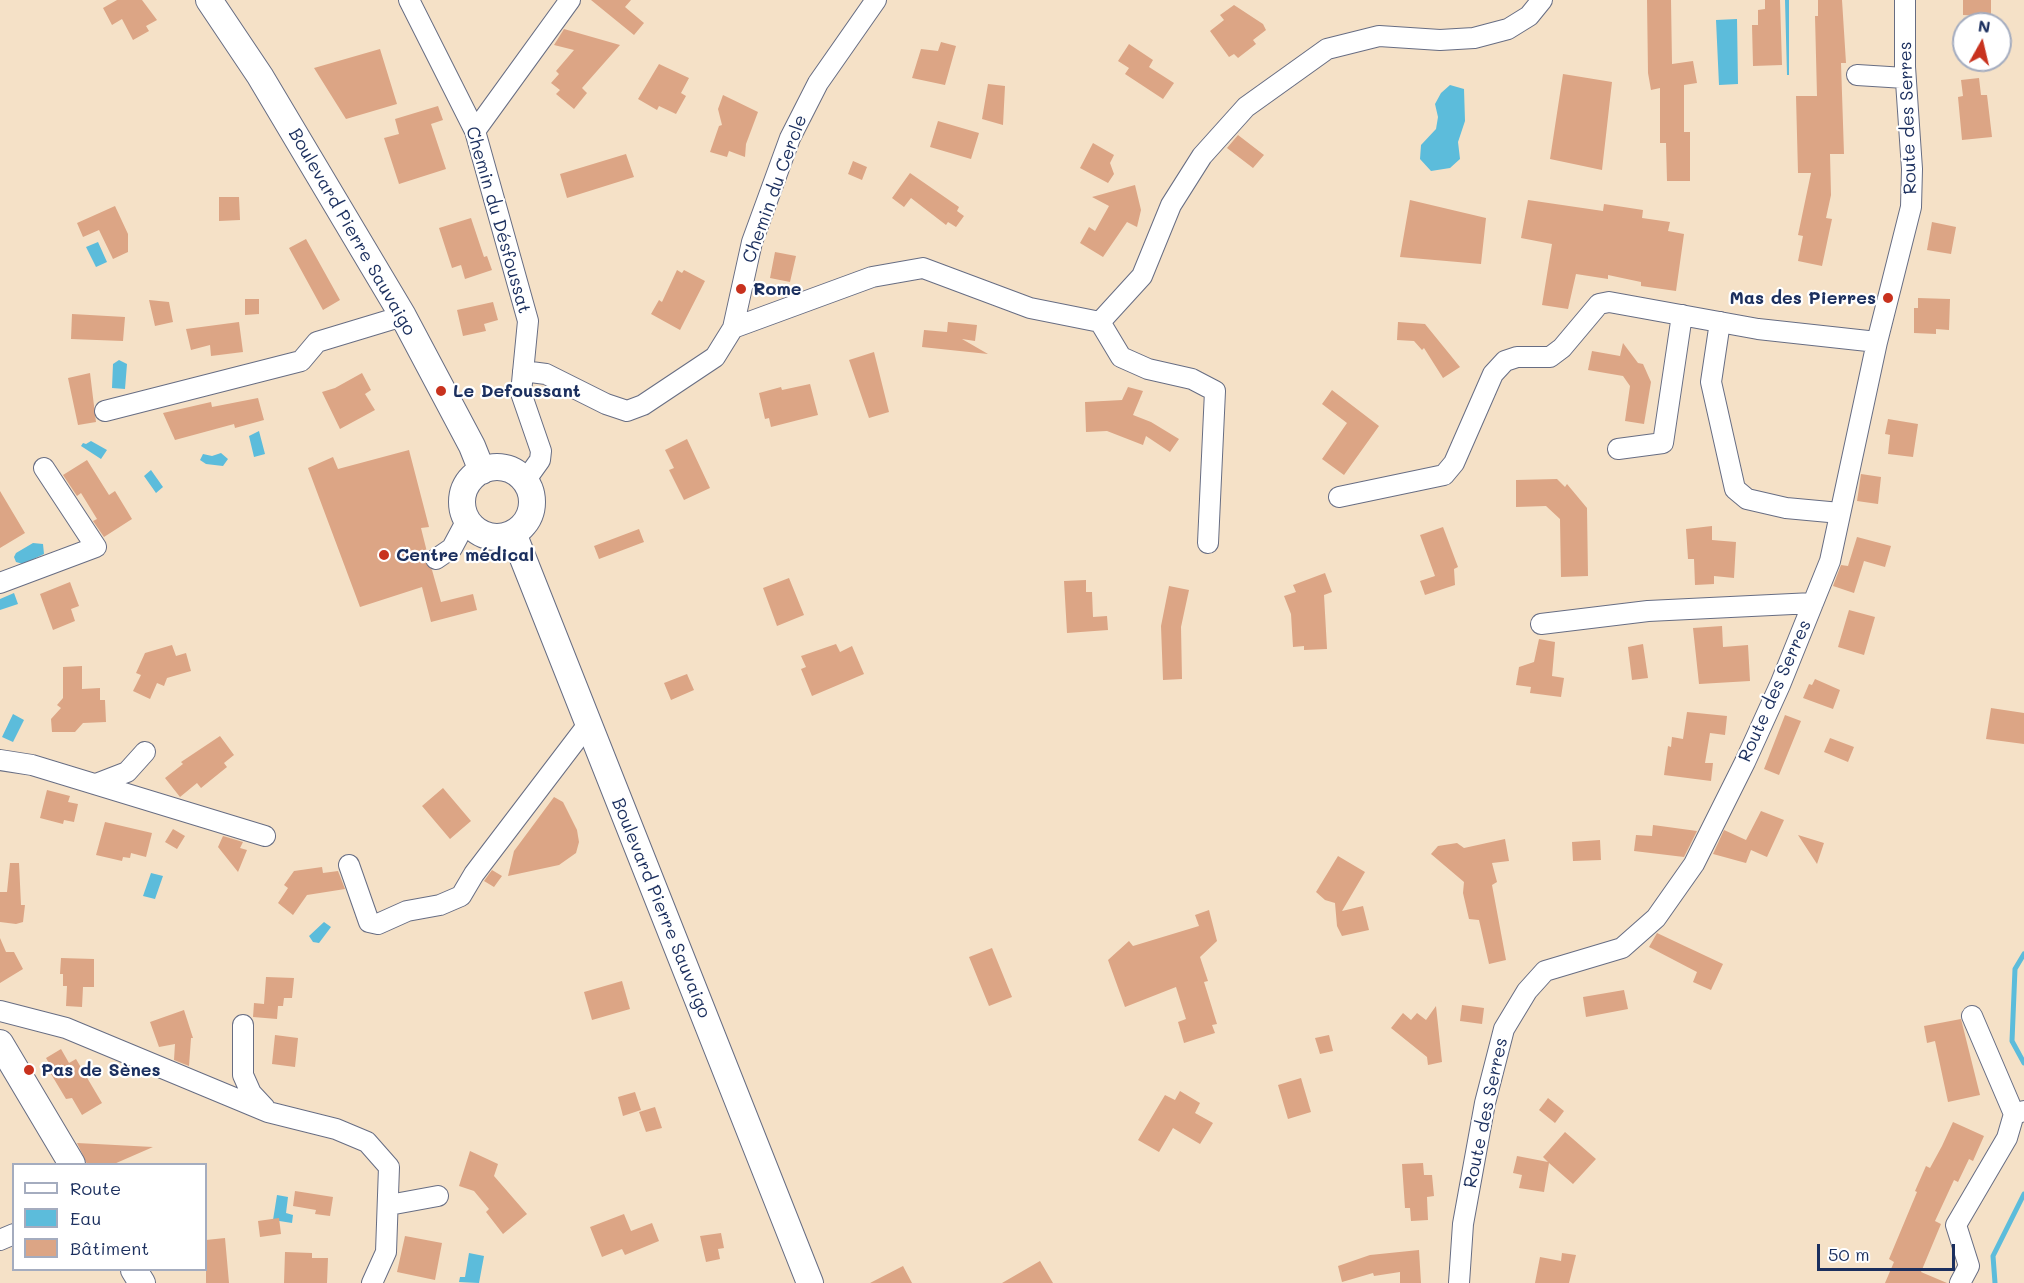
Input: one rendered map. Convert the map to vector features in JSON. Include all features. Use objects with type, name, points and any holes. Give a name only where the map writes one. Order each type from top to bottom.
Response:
[{"type":"main road","name":"Boulevard Pierre Sauvaigo","points":[[208,0],[260,76],[403,316],[472,446],[482,471]]},
{"type":"main road","points":[[493,467],[505,468],[525,481],[530,492],[530,510],[523,525],[513,533],[492,537],[481,533],[467,520],[462,507],[462,496],[472,477],[493,467]]},
{"type":"main road","name":"Boulevard Pierre Sauvaigo","points":[[513,533],[810,1283]]},
{"type":"main road","points":[[0,1042],[71,1163]]},
{"type":"street","name":"Chemin du Désfoussat","points":[[409,0],[475,131],[528,321],[521,393],[541,452],[540,460],[525,481]]},
{"type":"street","points":[[475,131],[570,0]]},
{"type":"street","name":"Chemin du Cercle","points":[[522,371],[546,374],[606,404],[627,411],[643,405],[715,357],[734,328],[752,242],[790,138],[818,83],[876,0]]},
{"type":"street","points":[[1100,322],[1142,276],[1171,205],[1202,156],[1255,101],[1327,49],[1379,36],[1440,40],[1474,38],[1508,29],[1529,16],[1542,0]]},
{"type":"street","name":"Route des Serres","points":[[1460,1283],[1463,1224],[1485,1103],[1504,1029],[1527,991],[1545,971],[1622,948],[1656,918],[1694,864],[1780,685],[1830,561],[1877,342],[1911,207],[1912,169],[1905,78],[1905,0]]},
{"type":"street","points":[[1857,75],[1905,78]]},
{"type":"street","points":[[734,328],[872,277],[923,268],[1030,308],[1100,322],[1120,357],[1148,369],[1192,379],[1215,391],[1208,543]]},
{"type":"street","points":[[1339,496],[1444,475],[1454,463],[1493,374],[1505,361],[1517,357],[1550,357],[1562,348],[1599,304],[1609,302],[1682,315],[1732,320],[1877,342]]},
{"type":"street","points":[[1618,449],[1663,443],[1682,315]]},
{"type":"street","points":[[105,411],[301,361],[317,342],[403,316]]},
{"type":"street","points":[[1732,320],[1711,382],[1735,489],[1747,499],[1786,508],[1840,513]]},
{"type":"street","points":[[0,583],[96,547],[44,468]]},
{"type":"street","points":[[436,559],[452,548],[467,520]]},
{"type":"street","points":[[1541,624],[1648,611],[1813,603]]},
{"type":"street","points":[[349,865],[369,922],[378,924],[407,911],[440,905],[461,896],[474,874],[589,723]]},
{"type":"street","points":[[96,784],[127,772],[145,752]]},
{"type":"street","points":[[0,759],[32,765],[265,836]]},
{"type":"street","points":[[0,1011],[66,1028],[268,1112],[336,1129],[367,1142],[389,1167],[386,1252],[372,1283]]},
{"type":"street","points":[[1960,1283],[1969,1266],[1956,1226],[2019,1113],[1972,1016]]},
{"type":"street","points":[[243,1025],[243,1075],[251,1093],[268,1112]]},
{"type":"street","points":[[389,1205],[438,1196]]},
{"type":"water","points":[[1785,0],[1789,0],[1789,75],[1787,75]]},
{"type":"water","points":[[1737,19],[1738,84],[1719,85],[1716,20]]},
{"type":"water","points":[[1450,85],[1464,89],[1465,121],[1458,142],[1460,159],[1450,168],[1431,171],[1420,159],[1421,145],[1436,129],[1438,117],[1435,104],[1441,93]]},
{"type":"water","points":[[98,242],[107,262],[96,267],[86,247]]},
{"type":"water","points":[[119,360],[127,364],[125,389],[112,388],[113,364]]},
{"type":"water","points":[[259,431],[265,454],[254,457],[249,436]]},
{"type":"water","points":[[91,441],[107,450],[101,459],[81,446]]},
{"type":"water","points":[[221,453],[228,459],[223,466],[206,464],[200,460],[203,454],[212,456]]},
{"type":"water","points":[[151,470],[163,487],[156,493],[144,476]]},
{"type":"water","points":[[33,543],[43,544],[44,554],[23,564],[16,562],[14,557],[16,553]]},
{"type":"water","points":[[14,593],[18,604],[0,610],[0,599]]},
{"type":"water","points":[[13,714],[24,720],[13,742],[2,737]]},
{"type":"water","points":[[151,873],[163,876],[155,899],[143,896]]},
{"type":"water","points":[[324,922],[331,927],[319,943],[313,942],[309,936]]},
{"type":"water","points":[[277,1195],[288,1197],[286,1213],[293,1215],[292,1223],[273,1220]]},
{"type":"water","points":[[469,1253],[484,1256],[479,1283],[459,1282],[460,1277],[465,1277]]},
{"type":"building","points":[[117,0],[142,0],[157,20],[146,26],[149,31],[133,40],[122,19],[112,25],[103,8]]},
{"type":"building","points":[[591,0],[631,0],[625,7],[644,23],[634,35]]},
{"type":"building","points":[[1647,0],[1671,0],[1672,64],[1693,61],[1697,83],[1684,85],[1684,132],[1690,132],[1690,181],[1667,181],[1666,143],[1660,143],[1660,88],[1651,90],[1648,73]]},
{"type":"building","points":[[1765,0],[1780,0],[1782,65],[1753,66],[1752,25],[1758,25],[1758,10],[1765,9]]},
{"type":"building","points":[[1818,0],[1842,0],[1846,63],[1841,63],[1844,154],[1830,154],[1831,195],[1826,218],[1832,219],[1822,266],[1798,261],[1803,236],[1798,235],[1811,173],[1798,173],[1796,96],[1817,96],[1815,16],[1818,16]]},
{"type":"building","points":[[1963,0],[1991,0],[1991,12],[1963,12]]},
{"type":"building","points":[[1234,5],[1263,24],[1266,30],[1253,40],[1256,44],[1238,58],[1234,54],[1229,57],[1210,31],[1224,20],[1220,15]]},
{"type":"building","points":[[564,29],[620,45],[582,88],[587,93],[574,109],[556,94],[560,90],[551,83],[559,74],[556,71],[574,50],[554,45]]},
{"type":"building","points":[[941,42],[956,46],[945,85],[912,78],[921,49],[938,51]]},
{"type":"building","points":[[1129,44],[1153,60],[1149,67],[1174,83],[1163,99],[1125,74],[1129,68],[1118,61]]},
{"type":"building","points":[[380,49],[397,104],[346,119],[314,68]]},
{"type":"building","points":[[659,64],[689,78],[681,93],[686,96],[676,114],[659,106],[657,110],[638,99]]},
{"type":"building","points":[[1563,74],[1612,82],[1602,170],[1550,159]]},
{"type":"building","points":[[1979,78],[1981,95],[1987,95],[1992,137],[1962,140],[1958,97],[1963,96],[1961,80]]},
{"type":"building","points":[[988,84],[1005,86],[1003,125],[982,119]]},
{"type":"building","points":[[723,95],[758,112],[746,144],[745,157],[729,151],[727,157],[710,152],[719,126],[722,125],[718,109]]},
{"type":"building","points":[[438,106],[443,120],[431,124],[446,169],[399,184],[384,138],[399,134],[395,119]]},
{"type":"building","points":[[938,121],[979,133],[971,159],[930,147]]},
{"type":"building","points":[[1238,135],[1264,155],[1253,168],[1227,148]]},
{"type":"building","points":[[1093,143],[1114,155],[1110,163],[1114,174],[1108,183],[1080,168]]},
{"type":"building","points":[[626,154],[634,177],[567,198],[560,174]]},
{"type":"building","points":[[853,161],[867,167],[862,180],[848,174]]},
{"type":"building","points":[[910,173],[959,207],[957,211],[964,216],[956,227],[948,222],[946,225],[911,198],[904,207],[892,198]]},
{"type":"building","points":[[1135,185],[1141,210],[1137,227],[1127,222],[1103,257],[1080,243],[1089,227],[1095,231],[1109,206],[1092,197]]},
{"type":"building","points":[[219,197],[239,197],[240,220],[219,221]]},
{"type":"building","points":[[1410,200],[1486,218],[1481,264],[1400,257]]},
{"type":"building","points":[[1528,200],[1603,211],[1604,204],[1643,210],[1642,218],[1670,222],[1668,231],[1684,234],[1676,291],[1641,286],[1641,282],[1608,275],[1608,279],[1576,274],[1568,309],[1542,305],[1552,244],[1521,238]]},
{"type":"building","points":[[115,206],[128,234],[128,252],[113,259],[99,230],[83,237],[77,223]]},
{"type":"building","points":[[471,218],[484,257],[487,256],[492,270],[465,279],[461,265],[452,268],[439,228]]},
{"type":"building","points":[[1932,222],[1956,227],[1951,254],[1927,250]]},
{"type":"building","points":[[306,239],[340,300],[323,310],[289,248]]},
{"type":"building","points":[[775,252],[796,256],[790,282],[770,278]]},
{"type":"building","points":[[677,270],[682,273],[684,270],[705,281],[680,330],[651,314],[659,300],[662,302]]},
{"type":"building","points":[[1918,298],[1950,299],[1949,330],[1936,329],[1936,334],[1914,333],[1914,308],[1918,308]]},
{"type":"building","points":[[245,299],[259,299],[259,314],[245,315]]},
{"type":"building","points":[[149,300],[169,302],[173,322],[155,326]]},
{"type":"building","points":[[493,302],[498,320],[484,324],[486,331],[463,336],[457,310]]},
{"type":"building","points":[[72,314],[125,317],[123,341],[71,339]]},
{"type":"building","points":[[239,322],[243,352],[211,356],[210,345],[191,350],[186,329]]},
{"type":"building","points":[[948,322],[977,325],[975,341],[962,339],[988,354],[922,347],[924,330],[947,332]]},
{"type":"building","points":[[1398,322],[1425,324],[1460,367],[1443,378],[1424,348],[1422,350],[1414,341],[1397,340]]},
{"type":"building","points":[[1623,343],[1638,363],[1643,364],[1651,382],[1644,424],[1625,421],[1630,386],[1623,376],[1588,370],[1592,351],[1620,356]]},
{"type":"building","points":[[874,352],[889,412],[869,418],[849,360]]},
{"type":"building","points":[[90,373],[96,422],[78,425],[68,378]]},
{"type":"building","points":[[362,373],[371,390],[365,394],[375,410],[340,429],[322,392],[335,388]]},
{"type":"building","points":[[810,384],[818,415],[771,427],[769,418],[765,419],[759,393],[781,387],[782,390]]},
{"type":"building","points":[[1128,387],[1143,391],[1133,415],[1151,422],[1179,439],[1170,452],[1146,436],[1143,445],[1107,431],[1086,432],[1085,402],[1122,400]]},
{"type":"building","points":[[1332,390],[1379,426],[1344,475],[1322,459],[1347,423],[1322,404]]},
{"type":"building","points":[[258,398],[264,420],[235,428],[234,424],[175,440],[163,413],[211,402],[212,407]]},
{"type":"building","points":[[1888,419],[1918,424],[1913,457],[1888,454],[1890,435],[1885,434]]},
{"type":"building","points":[[687,439],[710,488],[684,500],[669,470],[674,468],[665,450]]},
{"type":"building","name":"Centre médical","points":[[409,450],[429,527],[421,528],[427,552],[424,561],[432,570],[441,602],[473,594],[477,610],[431,622],[422,587],[360,607],[308,468],[333,457],[338,469]]},
{"type":"building","points":[[87,460],[109,495],[115,491],[132,519],[104,537],[93,521],[97,519],[81,493],[77,496],[63,475]]},
{"type":"building","points":[[1861,474],[1881,477],[1878,504],[1857,501]]},
{"type":"building","points":[[1557,479],[1565,487],[1567,484],[1587,508],[1588,576],[1561,577],[1560,519],[1546,506],[1516,507],[1516,480]]},
{"type":"building","points":[[0,491],[25,533],[0,548]]},
{"type":"building","points":[[1712,526],[1712,540],[1736,542],[1734,578],[1714,576],[1714,584],[1695,585],[1694,559],[1688,559],[1686,529]]},
{"type":"building","points":[[1443,527],[1458,567],[1454,569],[1455,585],[1425,595],[1420,581],[1435,576],[1420,535]]},
{"type":"building","points":[[639,529],[644,542],[599,559],[594,546]]},
{"type":"building","points":[[1857,537],[1891,546],[1885,567],[1864,561],[1854,593],[1833,586],[1841,565],[1848,566]]},
{"type":"building","points":[[1325,573],[1332,592],[1324,595],[1327,649],[1304,650],[1304,646],[1293,647],[1291,614],[1284,596],[1296,592],[1293,585]]},
{"type":"building","points":[[789,578],[804,615],[777,626],[763,588]]},
{"type":"building","points":[[1086,580],[1086,592],[1092,592],[1093,617],[1107,616],[1108,630],[1067,633],[1064,581]]},
{"type":"building","points":[[70,582],[79,606],[71,609],[75,621],[53,630],[40,594]]},
{"type":"building","points":[[1169,586],[1189,590],[1181,627],[1182,679],[1163,680],[1161,626]]},
{"type":"building","points":[[1849,610],[1875,617],[1864,655],[1838,647]]},
{"type":"building","points":[[1722,626],[1723,647],[1748,645],[1750,681],[1699,684],[1693,628]]},
{"type":"building","points":[[1539,639],[1555,642],[1552,676],[1564,678],[1561,697],[1530,693],[1531,687],[1516,685],[1519,667],[1534,662]]},
{"type":"building","points":[[836,644],[840,652],[852,646],[864,674],[812,696],[801,669],[806,667],[801,656]]},
{"type":"building","points":[[1643,644],[1648,678],[1632,680],[1628,647]]},
{"type":"building","points":[[172,645],[176,656],[186,653],[191,671],[167,678],[164,686],[157,683],[150,699],[133,691],[141,675],[136,673],[145,653]]},
{"type":"building","points":[[82,666],[82,689],[100,688],[100,700],[105,700],[106,722],[83,723],[75,732],[52,732],[51,719],[61,708],[57,705],[63,698],[63,667]]},
{"type":"building","points":[[687,674],[694,690],[671,700],[664,683]]},
{"type":"building","points":[[1815,679],[1840,690],[1833,709],[1803,698],[1809,684],[1812,685]]},
{"type":"building","points":[[1991,708],[2024,713],[2024,744],[1986,739]]},
{"type":"building","points":[[1687,712],[1727,716],[1725,735],[1710,733],[1705,763],[1713,763],[1711,781],[1664,775],[1668,746],[1671,747],[1672,737],[1683,739]]},
{"type":"building","points":[[1785,715],[1801,721],[1779,775],[1764,769]]},
{"type":"building","points":[[220,736],[234,755],[224,763],[227,767],[201,788],[197,783],[180,797],[165,778],[183,764],[181,762]]},
{"type":"building","points":[[1830,738],[1854,747],[1848,762],[1824,752]]},
{"type":"building","points":[[443,788],[471,821],[450,839],[422,806]]},
{"type":"building","points":[[47,790],[70,796],[68,802],[78,804],[74,822],[64,820],[63,824],[40,818]]},
{"type":"building","points":[[554,797],[563,802],[577,830],[579,842],[576,853],[559,865],[508,876],[514,851]]},
{"type":"building","points":[[1761,811],[1784,820],[1767,857],[1751,850],[1746,863],[1713,854],[1724,830],[1746,840]]},
{"type":"building","points":[[105,822],[152,833],[146,857],[131,853],[130,858],[123,857],[122,861],[96,855]]},
{"type":"building","points":[[1653,825],[1697,831],[1684,857],[1634,851],[1636,835],[1652,836]]},
{"type":"building","points":[[173,829],[185,836],[177,849],[165,842]]},
{"type":"building","points":[[1798,835],[1824,843],[1817,864]]},
{"type":"building","points":[[223,836],[243,842],[240,848],[247,850],[238,872],[218,847]]},
{"type":"building","points":[[1505,839],[1509,861],[1492,863],[1497,882],[1492,885],[1506,960],[1489,964],[1479,920],[1469,919],[1463,893],[1464,882],[1431,854],[1438,846],[1457,843],[1464,848]]},
{"type":"building","points":[[1600,840],[1601,860],[1573,861],[1572,842]]},
{"type":"building","points":[[1338,856],[1365,872],[1342,911],[1363,906],[1369,930],[1342,936],[1337,926],[1335,903],[1325,900],[1316,892]]},
{"type":"building","points":[[10,863],[19,863],[21,905],[25,905],[23,922],[16,924],[0,922],[0,892],[7,892]]},
{"type":"building","points":[[322,867],[323,873],[338,871],[345,889],[307,895],[293,915],[278,903],[288,888],[284,885],[294,871]]},
{"type":"building","points":[[492,870],[502,876],[494,887],[484,881]]},
{"type":"building","points":[[1209,910],[1217,941],[1200,957],[1208,981],[1204,982],[1217,1024],[1212,1025],[1215,1033],[1184,1043],[1178,1022],[1186,1019],[1176,987],[1125,1007],[1108,960],[1129,941],[1133,946],[1199,926],[1195,915]]},
{"type":"building","points":[[1657,933],[1723,964],[1711,990],[1693,982],[1697,972],[1649,947]]},
{"type":"building","points":[[0,938],[6,952],[14,952],[23,969],[0,983]]},
{"type":"building","points":[[992,948],[1012,997],[989,1006],[969,957]]},
{"type":"building","points":[[61,958],[94,959],[94,987],[83,987],[82,1007],[66,1006],[67,986],[63,986],[63,974],[60,974]]},
{"type":"building","points":[[266,977],[294,978],[292,998],[284,998],[283,1006],[278,1006],[277,1019],[253,1017],[254,1003],[264,1004]]},
{"type":"building","points":[[622,981],[630,1009],[592,1020],[584,992]]},
{"type":"building","points":[[1624,990],[1628,1009],[1586,1017],[1583,997]]},
{"type":"building","points":[[1462,1005],[1484,1008],[1482,1024],[1460,1021]]},
{"type":"building","points":[[1436,1006],[1442,1062],[1428,1065],[1427,1057],[1391,1028],[1403,1013],[1411,1020],[1417,1013],[1426,1020]]},
{"type":"building","points":[[184,1010],[193,1038],[191,1038],[189,1066],[174,1060],[175,1044],[159,1047],[150,1022]]},
{"type":"building","points":[[1961,1019],[1980,1095],[1948,1102],[1935,1041],[1927,1043],[1924,1026]]},
{"type":"building","points":[[275,1035],[298,1038],[295,1067],[272,1064]]},
{"type":"building","points":[[1329,1035],[1333,1051],[1320,1054],[1315,1038]]},
{"type":"building","points":[[61,1049],[69,1063],[76,1059],[102,1103],[82,1115],[72,1098],[66,1099],[51,1074],[54,1072],[46,1058]]},
{"type":"building","points":[[1301,1078],[1311,1112],[1288,1119],[1278,1085]]},
{"type":"building","points":[[1180,1091],[1200,1103],[1195,1113],[1213,1123],[1200,1144],[1173,1128],[1159,1152],[1138,1140],[1165,1095],[1175,1100]]},
{"type":"building","points":[[635,1092],[641,1110],[623,1116],[618,1097]]},
{"type":"building","points":[[1548,1098],[1564,1111],[1555,1123],[1539,1110]]},
{"type":"building","points":[[655,1107],[662,1128],[646,1132],[639,1112]]},
{"type":"building","points":[[1953,1122],[1984,1136],[1973,1161],[1969,1159],[1958,1182],[1954,1180],[1935,1221],[1941,1224],[1921,1272],[1947,1283],[1885,1283],[1894,1262],[1889,1259],[1917,1192],[1915,1191],[1926,1166],[1930,1168]]},
{"type":"building","points":[[1565,1132],[1596,1159],[1573,1184],[1549,1163],[1544,1192],[1519,1188],[1522,1175],[1513,1173],[1517,1156],[1548,1162],[1543,1157]]},
{"type":"building","points":[[77,1143],[153,1147],[116,1163],[87,1163]]},
{"type":"building","points":[[470,1151],[498,1164],[494,1176],[527,1214],[503,1234],[486,1212],[489,1209],[474,1191],[459,1186]]},
{"type":"building","points":[[1423,1163],[1424,1175],[1432,1175],[1434,1196],[1427,1197],[1428,1220],[1411,1221],[1410,1208],[1405,1208],[1402,1164]]},
{"type":"building","points":[[295,1191],[333,1197],[330,1216],[315,1214],[316,1210],[293,1206]]},
{"type":"building","points":[[624,1214],[631,1231],[652,1223],[659,1241],[625,1255],[622,1249],[602,1257],[590,1227]]},
{"type":"building","points":[[279,1218],[281,1234],[260,1237],[258,1221]]},
{"type":"building","points":[[721,1233],[724,1248],[718,1249],[720,1259],[706,1262],[700,1236]]},
{"type":"building","points":[[405,1236],[442,1243],[435,1280],[397,1272]]},
{"type":"building","points":[[225,1238],[229,1283],[206,1283],[207,1240]]},
{"type":"building","points":[[1419,1250],[1421,1283],[1400,1283],[1400,1272],[1374,1276],[1373,1273],[1342,1282],[1338,1266],[1370,1255]]},
{"type":"building","points":[[285,1252],[312,1253],[312,1258],[328,1258],[327,1283],[284,1283]]},
{"type":"building","points":[[1562,1253],[1576,1255],[1569,1283],[1535,1283],[1540,1257],[1561,1261]]},
{"type":"building","points":[[1040,1261],[1053,1283],[1002,1283]]},
{"type":"building","points":[[903,1266],[912,1283],[870,1283]]},
{"type":"waterway","points":[[2024,954],[2015,969],[2012,1041],[2024,1063]]},
{"type":"waterway","points":[[1995,1283],[1993,1256],[2024,1194]]},
{"type":"place","name":"Rome","points":[[741,289]]},
{"type":"place","name":"Mas des Pierres","points":[[1888,298]]},
{"type":"place","name":"Le Defoussant","points":[[441,391]]},
{"type":"place","name":"Centre médical","points":[[384,555]]},
{"type":"place","name":"Pas de Sènes","points":[[29,1070]]}]
